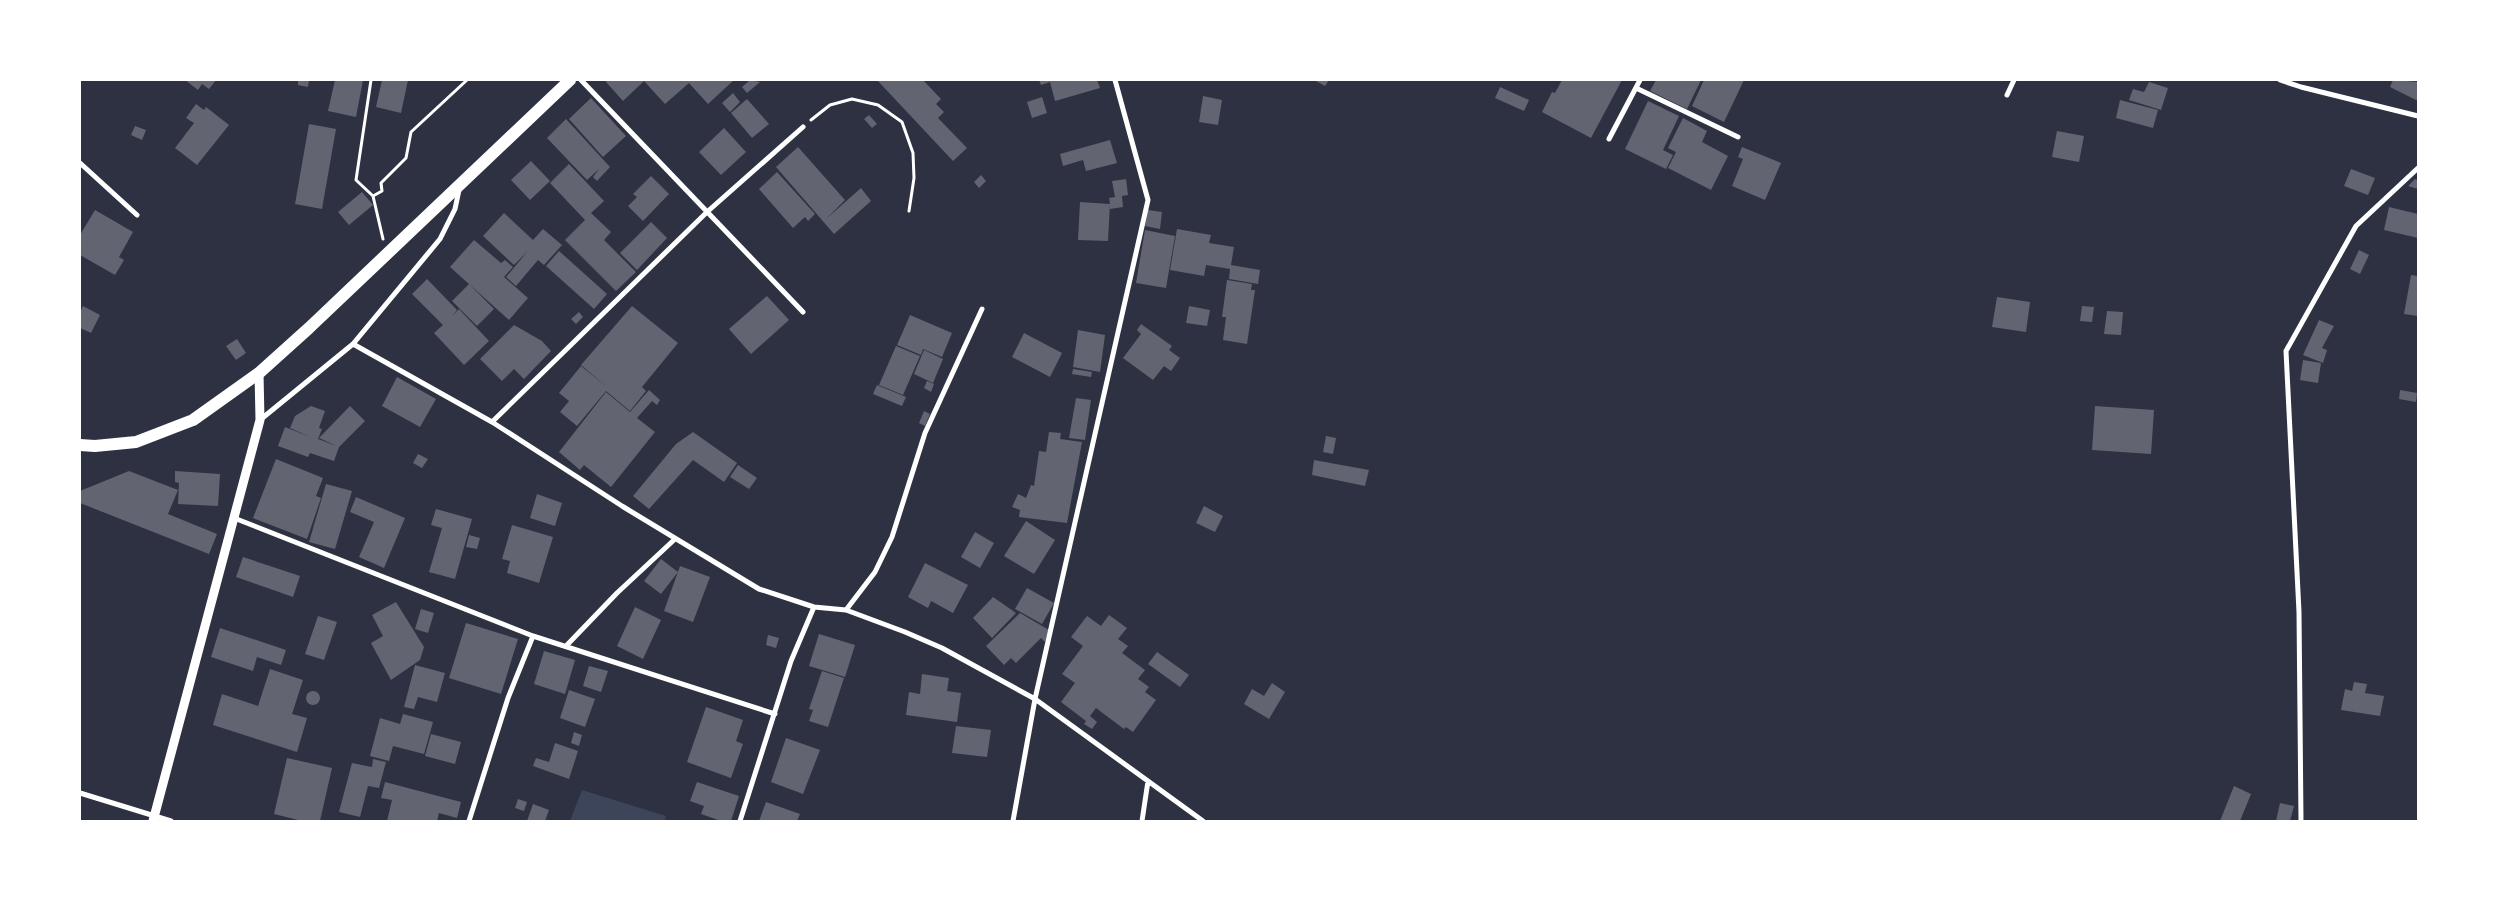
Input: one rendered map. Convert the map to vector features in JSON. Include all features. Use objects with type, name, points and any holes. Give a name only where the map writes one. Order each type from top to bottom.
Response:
[{"type":"main road","points":[[80,445],[95,446],[136,442],[193,420],[259,373],[570,80]]},
{"type":"street","points":[[580,80],[802,312]]},
{"type":"street","points":[[1013,821],[1035,699],[1148,200],[1115,80]]},
{"type":"street","points":[[1609,138],[1640,80]]},
{"type":"street","points":[[2007,95],[2014,80]]},
{"type":"street","points":[[2280,80],[2418,116]]},
{"type":"street","points":[[2301,87],[2304,80]]},
{"type":"street","points":[[1636,88],[1738,137]]},
{"type":"street","points":[[492,422],[707,212],[803,127]]},
{"type":"street","points":[[80,163],[137,215]]},
{"type":"street","points":[[2301,821],[2299,612],[2286,351],[2356,226],[2418,168]]},
{"type":"street","points":[[260,420],[353,344],[440,240],[455,208],[460,183]]},
{"type":"street","points":[[846,610],[875,572],[892,537],[925,433],[982,309]]},
{"type":"street","points":[[353,344],[492,422],[759,590],[814,607],[846,610],[942,648],[1035,699],[1203,821]]},
{"type":"street","points":[[154,819],[260,420],[259,373]]},
{"type":"street","points":[[233,518],[533,636],[567,645],[775,714]]},
{"type":"street","points":[[567,645],[617,593],[676,539]]},
{"type":"street","points":[[740,821],[792,661],[814,607]]},
{"type":"street","points":[[469,821],[508,698],[533,636]]},
{"type":"street","points":[[1142,821],[1148,781]]},
{"type":"street","points":[[80,793],[154,819],[171,821]]},
{"type":"path","points":[[371,80],[356,180],[373,196],[386,254]]},
{"type":"path","points":[[373,196],[382,191],[381,183],[406,158],[410,132],[467,80]]},
{"type":"path","points":[[803,127],[830,105],[852,100],[878,105],[902,122],[913,152],[914,178],[908,211]]},
{"type":"shaded area","points":[[582,790],[666,816],[665,821],[570,821]]},
{"type":"building","points":[[185,80],[216,80],[209,89],[202,84],[198,90]]},
{"type":"building","points":[[298,80],[309,80],[308,87],[298,85]]},
{"type":"building","points":[[335,80],[363,80],[356,117],[328,111]]},
{"type":"building","points":[[382,80],[408,80],[401,113],[376,107]]},
{"type":"building","points":[[607,80],[734,80],[708,104],[689,83],[665,104],[644,81],[623,101],[606,82]]},
{"type":"building","points":[[750,80],[760,82],[747,93],[742,87]]},
{"type":"building","points":[[877,80],[923,80],[941,99],[936,104],[944,112],[938,118],[967,148],[953,161]]},
{"type":"building","points":[[1039,80],[1097,80],[1100,88],[1055,101],[1050,82],[1041,85]]},
{"type":"building","points":[[1314,80],[1329,80],[1325,86]]},
{"type":"building","points":[[1562,80],[1622,80],[1591,138],[1542,112],[1552,92],[1555,93]]},
{"type":"building","points":[[1656,80],[1701,80],[1687,109],[1650,91]]},
{"type":"building","points":[[1704,80],[1744,80],[1724,122],[1692,106]]},
{"type":"building","points":[[2393,80],[2418,82],[2418,101],[2390,87]]},
{"type":"building","points":[[2149,82],[2168,88],[2161,110],[2129,100],[2133,89],[2144,92]]},
{"type":"building","points":[[1500,87],[1529,100],[1524,111],[1495,98]]},
{"type":"building","points":[[733,93],[740,102],[730,112],[722,103]]},
{"type":"building","points":[[1203,96],[1222,100],[1218,125],[1199,122]]},
{"type":"building","points":[[1042,97],[1047,113],[1032,118],[1027,102]]},
{"type":"building","points":[[591,98],[626,136],[603,157],[569,119]]},
{"type":"building","points":[[747,99],[769,124],[752,138],[731,113]]},
{"type":"building","points":[[2120,100],[2158,110],[2153,128],[2116,118]]},
{"type":"building","points":[[1648,101],[1679,116],[1663,150],[1673,155],[1666,169],[1625,149]]},
{"type":"building","points":[[196,104],[204,110],[206,107],[229,125],[197,165],[175,148],[194,123],[186,118]]},
{"type":"building","points":[[869,115],[877,124],[872,128],[864,119]]},
{"type":"building","points":[[1683,118],[1707,131],[1702,142],[1728,156],[1711,190],[1668,168],[1676,152],[1668,148]]},
{"type":"building","points":[[566,119],[610,167],[597,181],[593,177],[599,169],[587,180],[547,138]]},
{"type":"building","points":[[309,124],[336,129],[322,209],[295,204]]},
{"type":"building","points":[[135,126],[146,130],[142,140],[131,135]]},
{"type":"building","points":[[724,128],[746,152],[721,175],[699,152]]},
{"type":"building","points":[[2057,131],[2084,136],[2079,162],[2052,157]]},
{"type":"building","points":[[1110,140],[1117,163],[1086,171],[1083,160],[1063,166],[1060,154]]},
{"type":"building","points":[[798,147],[845,200],[826,219],[861,188],[871,201],[834,234],[776,167]]},
{"type":"building","points":[[1742,147],[1781,163],[1765,200],[1732,186],[1743,159],[1738,157]]},
{"type":"building","points":[[531,161],[550,181],[530,200],[511,180]]},
{"type":"building","points":[[569,164],[604,201],[591,213],[611,232],[604,240],[636,272],[616,291],[565,240],[585,220],[550,183]]},
{"type":"building","points":[[2351,169],[2375,178],[2368,195],[2344,186]]},
{"type":"building","points":[[777,172],[815,214],[808,221],[805,217],[793,228],[759,189]]},
{"type":"building","points":[[981,175],[986,181],[979,188],[974,182]]},
{"type":"building","points":[[651,176],[669,194],[643,221],[628,206],[637,197],[633,194]]},
{"type":"building","points":[[1126,179],[1128,195],[1122,196],[1123,207],[1110,209],[1109,198],[1115,197],[1112,181]]},
{"type":"building","points":[[2415,179],[2418,180],[2418,189],[2408,186]]},
{"type":"building","points":[[362,192],[373,205],[349,225],[338,212]]},
{"type":"building","points":[[1080,202],[1110,204],[1108,241],[1078,240]]},
{"type":"building","points":[[2389,207],[2418,214],[2418,238],[2384,230]]},
{"type":"building","points":[[95,210],[133,232],[119,257],[124,260],[115,275],[80,255],[80,235]]},
{"type":"building","points":[[1148,210],[1162,212],[1160,229],[1145,226]]},
{"type":"building","points":[[504,213],[533,240],[543,229],[562,245],[544,265],[538,260],[516,286],[506,277],[528,251],[514,265],[483,236]]},
{"type":"building","points":[[651,222],[667,238],[637,270],[620,253]]},
{"type":"building","points":[[1177,229],[1211,235],[1209,243],[1234,247],[1231,265],[1260,270],[1258,284],[1229,279],[1230,269],[1206,265],[1204,276],[1170,270]]},
{"type":"building","points":[[1145,230],[1175,236],[1166,288],[1136,283]]},
{"type":"building","points":[[474,240],[501,263],[505,260],[513,267],[504,277],[528,298],[509,320],[450,267]]},
{"type":"building","points":[[2359,250],[2369,255],[2360,274],[2350,269]]},
{"type":"building","points":[[559,251],[607,294],[594,309],[546,266]]},
{"type":"building","points":[[2411,275],[2418,276],[2418,316],[2404,314]]},
{"type":"building","points":[[427,279],[457,310],[452,316],[459,309],[489,341],[464,365],[434,333],[443,325],[412,294]]},
{"type":"building","points":[[1227,280],[1252,284],[1251,290],[1255,290],[1247,344],[1223,340],[1226,317],[1222,317]]},
{"type":"building","points":[[469,284],[494,309],[477,326],[452,301]]},
{"type":"building","points":[[767,296],[789,320],[751,354],[729,329]]},
{"type":"building","points":[[1997,297],[2030,302],[2026,332],[1992,327]]},
{"type":"building","points":[[83,306],[100,315],[91,333],[80,328],[80,312]]},
{"type":"building","points":[[632,306],[678,343],[642,387],[646,391],[630,411],[606,391],[577,426],[560,412],[569,401],[559,393],[581,366],[608,388],[581,365]]},
{"type":"building","points":[[1189,306],[1210,310],[1207,326],[1186,323]]},
{"type":"building","points":[[2082,306],[2094,307],[2092,322],[2080,321]]},
{"type":"building","points":[[2107,311],[2123,312],[2121,335],[2104,334]]},
{"type":"building","points":[[579,312],[583,317],[576,324],[571,319]]},
{"type":"building","points":[[910,315],[952,333],[942,357],[923,349],[921,355],[897,345]]},
{"type":"building","points":[[2319,320],[2334,326],[2322,348],[2327,350],[2323,363],[2303,355]]},
{"type":"building","points":[[1141,324],[1172,346],[1169,350],[1180,358],[1171,371],[1164,366],[1153,380],[1123,358],[1141,334],[1137,330]]},
{"type":"building","points":[[514,325],[542,341],[551,351],[524,379],[514,369],[502,381],[480,359]]},
{"type":"building","points":[[1078,330],[1105,335],[1100,372],[1073,367]]},
{"type":"building","points":[[1024,333],[1062,353],[1050,377],[1012,357]]},
{"type":"building","points":[[237,339],[246,353],[236,360],[226,346]]},
{"type":"building","points":[[896,346],[920,356],[903,395],[879,385]]},
{"type":"building","points":[[924,350],[943,359],[933,383],[914,374]]},
{"type":"building","points":[[2303,360],[2321,363],[2318,383],[2300,380]]},
{"type":"building","points":[[1073,369],[1092,372],[1091,377],[1072,374]]},
{"type":"building","points":[[397,377],[436,399],[420,427],[382,406]]},
{"type":"building","points":[[927,381],[934,384],[931,392],[924,388]]},
{"type":"building","points":[[877,385],[906,397],[902,406],[873,394]]},
{"type":"building","points":[[649,390],[660,400],[657,405],[652,401],[637,418],[655,432],[611,487],[584,465],[580,470],[559,452],[606,392],[630,412]]},
{"type":"building","points":[[2400,390],[2417,393],[2416,402],[2399,399]]},
{"type":"building","points":[[1076,398],[1091,400],[1085,440],[1069,438]]},
{"type":"building","points":[[311,406],[325,411],[319,428],[322,429],[318,439],[337,446],[319,438],[350,406],[365,421],[339,447],[334,461],[310,453],[308,457],[278,446],[285,427],[310,437],[290,428],[295,416]]},
{"type":"building","points":[[2095,406],[2154,410],[2151,454],[2092,450]]},
{"type":"building","points":[[924,411],[930,414],[925,426],[919,423]]},
{"type":"building","points":[[693,432],[737,463],[724,482],[693,460],[649,509],[633,496],[676,444]]},
{"type":"building","points":[[1049,432],[1061,433],[1060,439],[1082,442],[1067,523],[1019,517],[1020,510],[1012,507],[1018,494],[1026,498],[1031,485],[1034,486],[1039,451],[1046,452]]},
{"type":"building","points":[[1326,436],[1336,438],[1333,454],[1323,452]]},
{"type":"building","points":[[418,454],[428,459],[422,468],[413,463]]},
{"type":"building","points":[[276,459],[323,478],[316,496],[321,498],[307,539],[253,518]]},
{"type":"building","points":[[1314,460],[1369,470],[1365,486],[1312,475]]},
{"type":"building","points":[[738,465],[757,478],[749,489],[730,477]]},
{"type":"building","points":[[129,471],[178,490],[168,514],[217,534],[209,554],[80,503],[80,491]]},
{"type":"building","points":[[175,471],[220,474],[218,506],[178,504],[179,483],[175,482]]},
{"type":"building","points":[[326,484],[352,491],[335,549],[309,542]]},
{"type":"building","points":[[537,494],[562,503],[555,526],[530,518]]},
{"type":"building","points":[[356,497],[405,518],[384,568],[359,557],[374,522],[350,512]]},
{"type":"building","points":[[1204,506],[1223,516],[1215,532],[1196,523]]},
{"type":"building","points":[[436,509],[472,519],[455,579],[429,572],[442,528],[431,525]]},
{"type":"building","points":[[1026,521],[1055,540],[1034,574],[1004,556]]},
{"type":"building","points":[[512,525],[553,537],[539,583],[507,573],[510,561],[502,559]]},
{"type":"building","points":[[975,532],[994,543],[980,568],[961,557]]},
{"type":"building","points":[[469,535],[480,538],[477,549],[466,547]]},
{"type":"building","points":[[243,557],[300,576],[293,597],[236,577]]},
{"type":"building","points":[[661,559],[678,572],[661,594],[644,581]]},
{"type":"building","points":[[925,563],[968,585],[953,613],[931,601],[928,608],[908,597]]},
{"type":"building","points":[[680,566],[710,577],[693,622],[664,611]]},
{"type":"building","points":[[1027,588],[1054,603],[1042,624],[1015,609]]},
{"type":"building","points":[[993,597],[1016,613],[992,638],[973,618]]},
{"type":"building","points":[[396,602],[424,647],[420,660],[391,680],[371,643],[383,636],[372,615]]},
{"type":"building","points":[[635,607],[661,620],[643,659],[617,646]]},
{"type":"building","points":[[421,609],[434,613],[428,633],[415,629]]},
{"type":"building","points":[[1020,613],[1049,630],[1045,642],[1041,638],[1016,663],[1011,658],[1004,665],[986,646]]},
{"type":"building","points":[[1109,615],[1127,628],[1118,639],[1128,646],[1122,653],[1145,670],[1138,679],[1149,687],[1145,692],[1156,700],[1133,732],[1126,727],[1124,729],[1096,708],[1090,716],[1097,722],[1092,729],[1084,724],[1086,721],[1061,702],[1075,683],[1062,674],[1083,646],[1071,637],[1087,616],[1101,626]]},
{"type":"building","points":[[318,616],[337,622],[324,660],[305,654]]},
{"type":"building","points":[[466,623],[518,639],[501,694],[449,678]]},
{"type":"building","points":[[220,628],[286,650],[281,665],[257,657],[253,671],[211,657]]},
{"type":"building","points":[[819,634],[855,645],[845,677],[809,666]]},
{"type":"building","points":[[768,635],[779,638],[776,648],[766,645]]},
{"type":"building","points":[[544,651],[575,660],[565,694],[534,684]]},
{"type":"building","points":[[1157,652],[1189,675],[1180,687],[1148,664]]},
{"type":"building","points":[[415,665],[445,673],[437,702],[418,697],[414,709],[404,707]]},
{"type":"building","points":[[589,666],[608,671],[601,692],[583,686]]},
{"type":"building","points":[[270,669],[303,680],[292,714],[307,718],[297,752],[213,725],[222,694],[258,706]]},
{"type":"building","points":[[822,671],[844,678],[828,727],[809,721],[813,710],[809,709]]},
{"type":"building","points":[[922,674],[949,678],[947,691],[961,693],[957,722],[906,715],[909,692],[920,694]]},
{"type":"building","points":[[2354,682],[2367,684],[2365,693],[2384,696],[2380,716],[2341,710],[2345,689],[2352,691]]},
{"type":"building","points":[[1272,683],[1285,692],[1269,719],[1244,704],[1252,689],[1264,696]]},
{"type":"building","points":[[569,690],[595,699],[585,727],[560,718]]},
{"type":"building","points":[[313,691],[318,693],[320,698],[318,703],[313,705],[308,703],[306,698],[308,693]]},
{"type":"building","points":[[706,707],[743,720],[736,741],[743,744],[731,778],[687,762]]},
{"type":"building","points":[[403,714],[433,722],[424,754],[393,746],[389,761],[370,756],[380,718],[400,724]]},
{"type":"building","points":[[956,726],[991,730],[987,757],[952,753]]},
{"type":"building","points":[[574,732],[582,735],[579,746],[571,743]]},
{"type":"building","points":[[431,734],[461,742],[455,764],[425,756]]},
{"type":"building","points":[[786,738],[820,750],[803,794],[771,782]]},
{"type":"building","points":[[555,743],[578,751],[569,779],[533,766],[536,758],[549,762]]},
{"type":"building","points":[[287,758],[332,768],[320,821],[302,821],[274,814]]},
{"type":"building","points":[[373,759],[386,762],[379,788],[368,786],[360,817],[339,812],[352,763],[372,767]]},
{"type":"building","points":[[385,782],[461,802],[457,818],[439,813],[437,821],[387,821],[392,800],[381,798]]},
{"type":"building","points":[[697,782],[739,796],[731,821],[721,821],[701,814],[704,806],[690,801]]},
{"type":"building","points":[[2234,786],[2251,794],[2240,821],[2220,821]]},
{"type":"building","points":[[518,799],[527,802],[524,811],[515,808]]},
{"type":"building","points":[[766,802],[800,814],[797,821],[759,821]]},
{"type":"building","points":[[2280,803],[2294,806],[2290,821],[2276,821]]},
{"type":"building","points":[[533,804],[549,810],[545,821],[527,821]]}]
